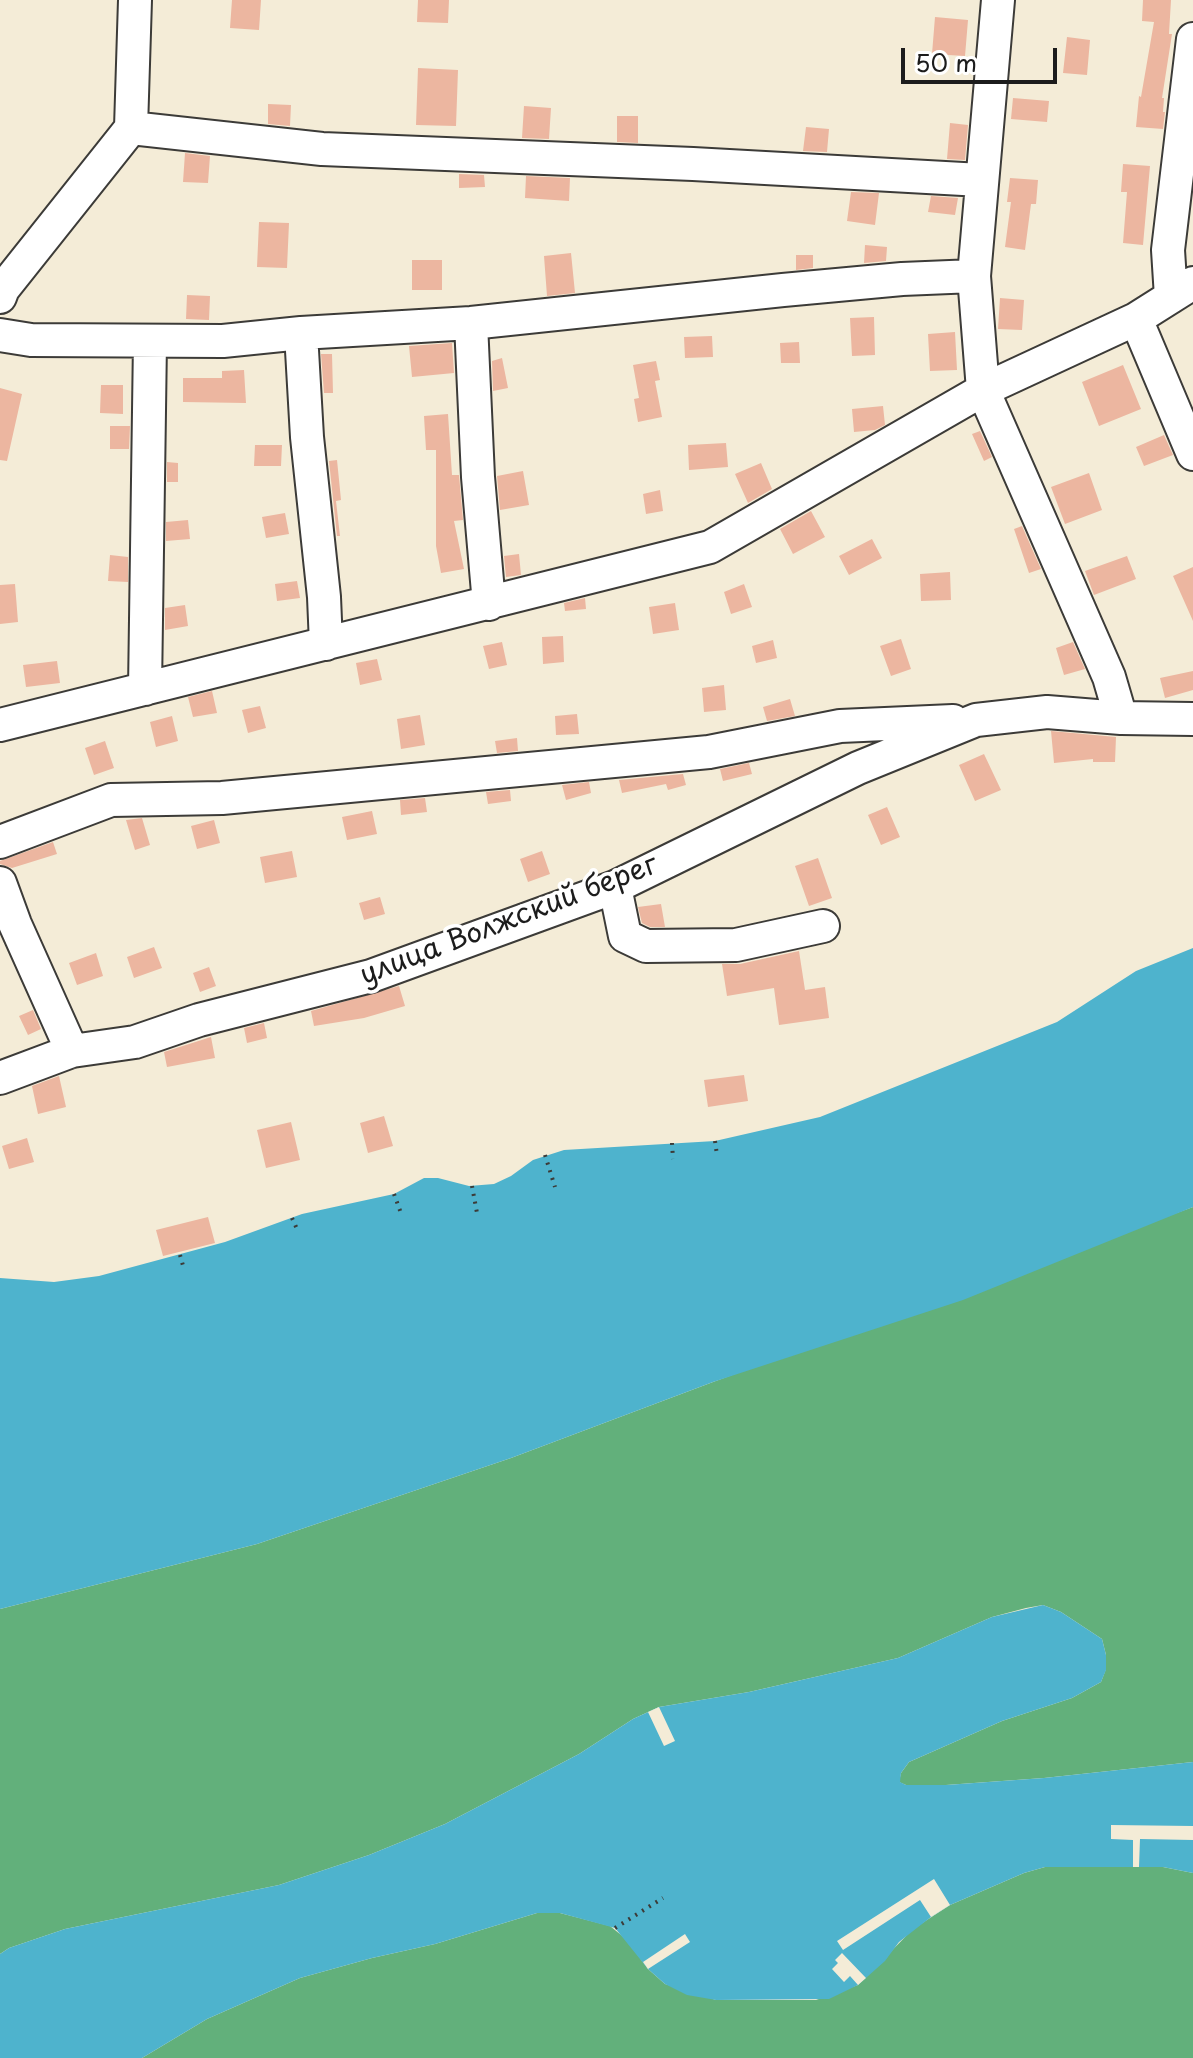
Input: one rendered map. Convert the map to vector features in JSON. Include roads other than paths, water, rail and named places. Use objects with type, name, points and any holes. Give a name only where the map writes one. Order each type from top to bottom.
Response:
[{"type":"street","points":[[0,297],[3,289],[131,128],[135,0]]},
{"type":"street","points":[[998,0],[974,276],[983,390],[1109,677],[1121,718]]},
{"type":"street","points":[[0,725],[710,547],[983,390],[1136,319],[1182,290],[1168,250],[1193,39]]},
{"type":"street","points":[[131,128],[322,149],[677,163],[981,180]]},
{"type":"street","points":[[0,335],[31,340],[223,341],[471,323],[692,298],[902,279],[974,276]]},
{"type":"street","points":[[1136,319],[1193,454]]},
{"type":"street","points":[[471,323],[478,477],[489,604]]},
{"type":"street","points":[[301,333],[326,644]]},
{"type":"street","points":[[145,689],[150,341]]},
{"type":"street","name":"улица Волжский берег","points":[[0,1078],[72,1051],[135,1042],[199,1020],[371,976],[615,887],[858,768],[976,720],[1047,712],[1121,718],[1193,719]]},
{"type":"street","points":[[0,842],[111,800],[238,797],[709,752],[840,726],[976,720]]},
{"type":"street","points":[[0,883],[72,1051]]},
{"type":"street","points":[[615,887],[625,936],[646,946],[736,945],[823,926]]},
{"type":"water","points":[[1193,948],[1193,1207],[963,1300],[713,1382],[511,1458],[257,1544],[0,1609],[0,1278],[54,1282],[99,1276],[225,1242],[302,1214],[394,1194],[424,1178],[438,1178],[469,1186],[494,1184],[533,1160],[564,1150],[715,1141],[820,1117],[1057,1022],[1136,971]]},
{"type":"water","points":[[1043,1605],[1061,1612],[1102,1639],[1106,1670],[1101,1682],[1072,1698],[1002,1721],[909,1762],[901,1773],[900,1782],[906,1785],[946,1785],[1193,1762],[1193,1873],[1163,1867],[1045,1867],[1024,1873],[950,1905],[931,1917],[899,1942],[885,1961],[858,1985],[829,1999],[716,2000],[687,1995],[665,1984],[648,1969],[615,1928],[560,1913],[537,1913],[435,1944],[300,1978],[207,2019],[142,2058],[0,2058],[0,1954],[9,1948],[65,1929],[279,1885],[369,1855],[445,1824],[579,1754],[633,1719],[659,1707],[749,1692],[898,1658],[992,1617]]}]
